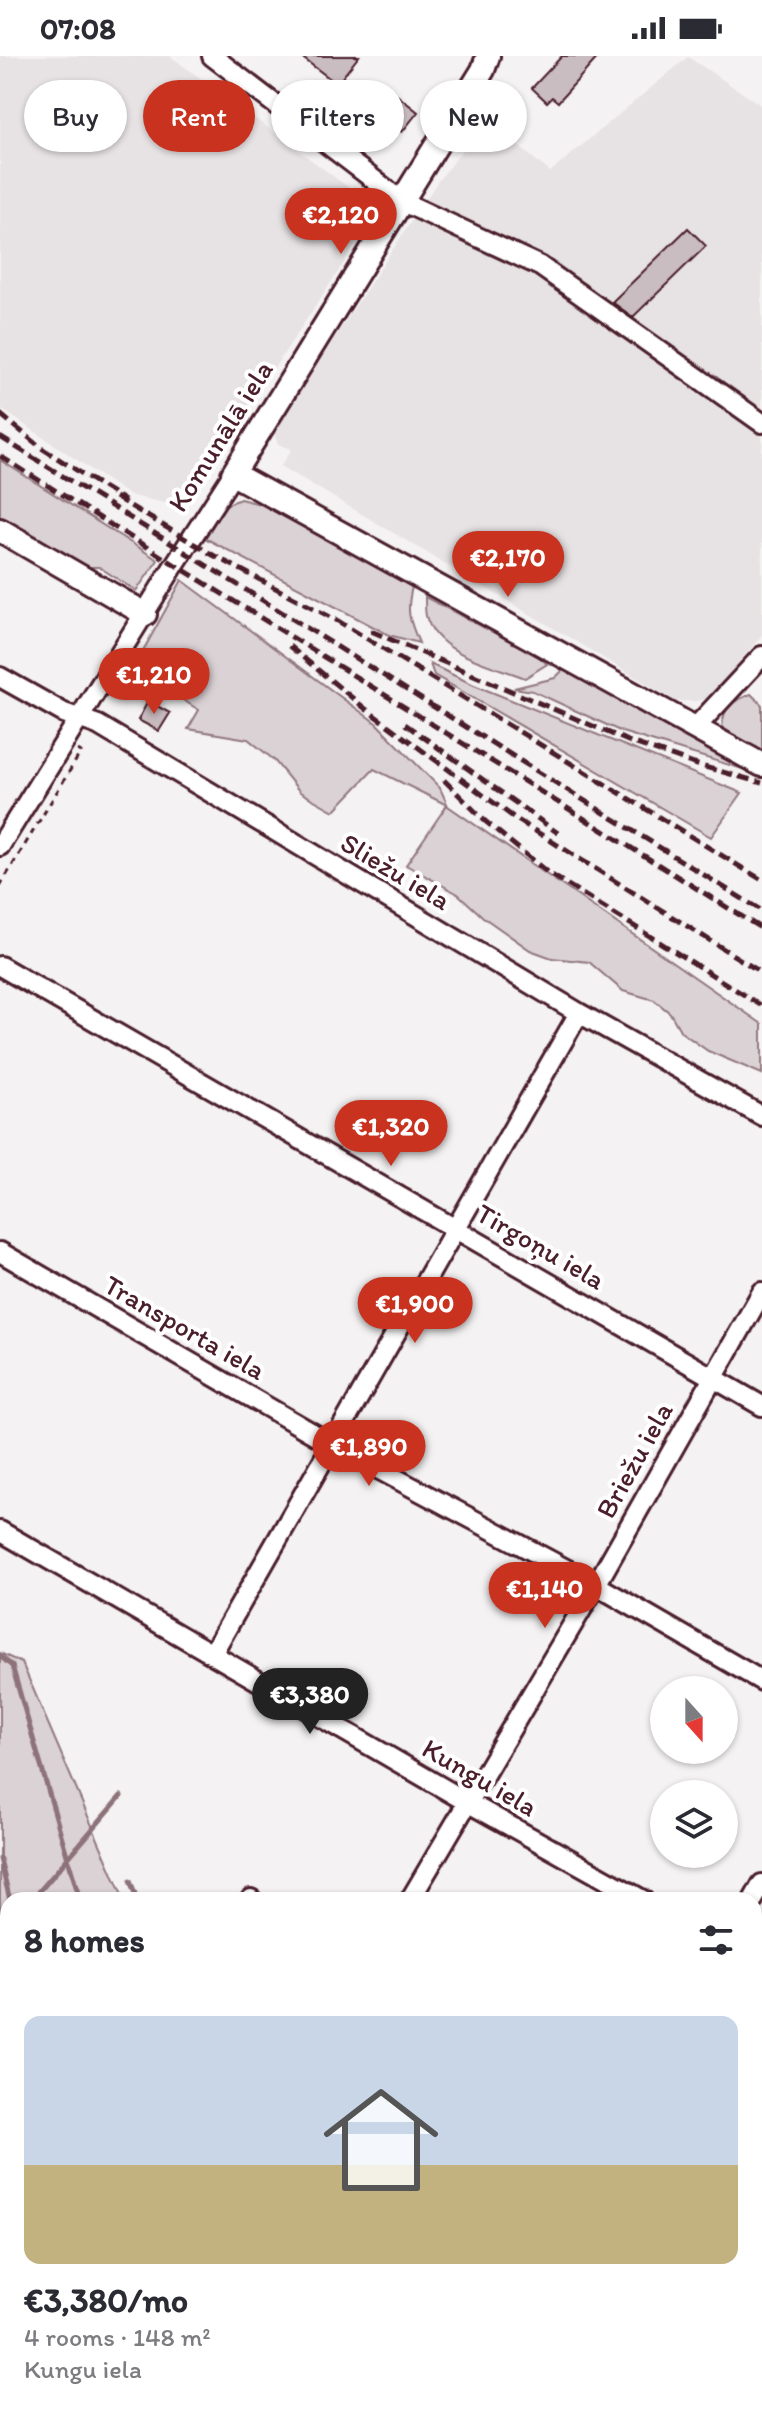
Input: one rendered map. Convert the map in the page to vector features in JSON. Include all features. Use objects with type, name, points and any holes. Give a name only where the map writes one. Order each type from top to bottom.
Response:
[{"type":"main road","name":"Komunālā iela","points":[[233,474],[403,202],[483,70],[488,56]]},
{"type":"main road","points":[[233,474],[762,765]]},
{"type":"main road","points":[[0,530],[145,614]]},
{"type":"street","points":[[212,56],[403,202],[540,266],[762,423]]},
{"type":"street","name":"Komunālā iela","points":[[0,846],[233,474]]},
{"type":"street","points":[[695,728],[762,656]]},
{"type":"street","name":"Sliežu iela","points":[[0,677],[64,713],[98,725],[579,1013],[762,1116]]},
{"type":"street","name":"Tirgoņu iela","points":[[0,966],[762,1406]]},
{"type":"street","points":[[212,1654],[579,1013]]},
{"type":"street","name":"Transporta iela","points":[[0,1252],[333,1445],[596,1585],[762,1681]]},
{"type":"street","name":"Briežu iela","points":[[415,1892],[596,1585],[762,1292]]},
{"type":"street","name":"Kungu iela","points":[[0,1531],[467,1802],[629,1892]]},
{"type":"path","points":[[0,886],[81,752]]},
{"type":"shaded area","points":[[0,56],[170,56],[203,80],[143,80],[143,152],[255,152],[255,119],[271,130],[271,152],[300,152],[379,210],[182,507],[129,495],[0,408]]},
{"type":"shaded area","points":[[688,57],[762,106],[762,635],[705,699],[676,701],[281,466],[292,449],[278,444],[273,431],[438,181],[461,152],[526,152],[550,172]]},
{"type":"shaded area","points":[[0,460],[158,560],[136,591],[99,567],[85,567],[0,518]]},
{"type":"shaded area","points":[[240,499],[276,508],[412,587],[410,615],[419,643],[389,635],[205,538],[226,505]]},
{"type":"shaded area","points":[[182,580],[376,723],[440,788],[448,806],[762,1024],[762,1074],[708,1051],[681,1032],[670,1013],[654,1000],[623,991],[589,962],[552,958],[530,950],[483,917],[458,894],[406,865],[447,805],[374,769],[334,811],[300,792],[274,760],[248,739],[188,729],[199,710],[133,669]]},
{"type":"shaded area","points":[[425,597],[537,655],[547,664],[525,678],[468,657],[442,640],[432,629],[426,616]]},
{"type":"shaded area","points":[[430,664],[474,685],[742,793],[711,837],[434,675]]},
{"type":"shaded area","points":[[563,670],[762,775],[622,732],[533,691],[514,688],[555,678]]},
{"type":"shaded area","points":[[751,694],[762,705],[762,754],[722,727],[730,705]]},
{"type":"shaded area","points":[[0,1653],[22,1663],[121,1892],[0,1892]]},
{"type":"building","points":[[300,56],[359,56],[340,80],[332,80]]},
{"type":"building","points":[[562,56],[599,56],[558,102],[552,97],[547,102],[532,88]]},
{"type":"building","points":[[404,101],[418,112],[404,130]]},
{"type":"building","points":[[688,228],[706,246],[633,317],[612,302]]},
{"type":"building","points":[[148,701],[170,713],[159,731],[138,720]]},
{"type":"waterway","points":[[0,1656],[12,1666],[78,1892]]},
{"type":"waterway","points":[[39,1892],[121,1796]]},
{"type":"waterway","points":[[0,1859],[8,1892]]},
{"type":"waterway","points":[[130,1881],[134,1892]]},
{"type":"railway","points":[[0,414],[43,449],[125,501]]},
{"type":"railway","points":[[0,437],[762,911]]},
{"type":"railway","points":[[0,456],[762,929]]},
{"type":"railway","points":[[115,497],[213,555],[338,621],[762,880]]},
{"type":"railway","points":[[371,631],[628,741],[762,783]]},
{"type":"railway","points":[[289,646],[367,710],[516,819],[762,973]]},
{"type":"railway","points":[[405,724],[558,833]]},
{"type":"railway","points":[[444,780],[485,821],[547,872],[762,1006]]}]
